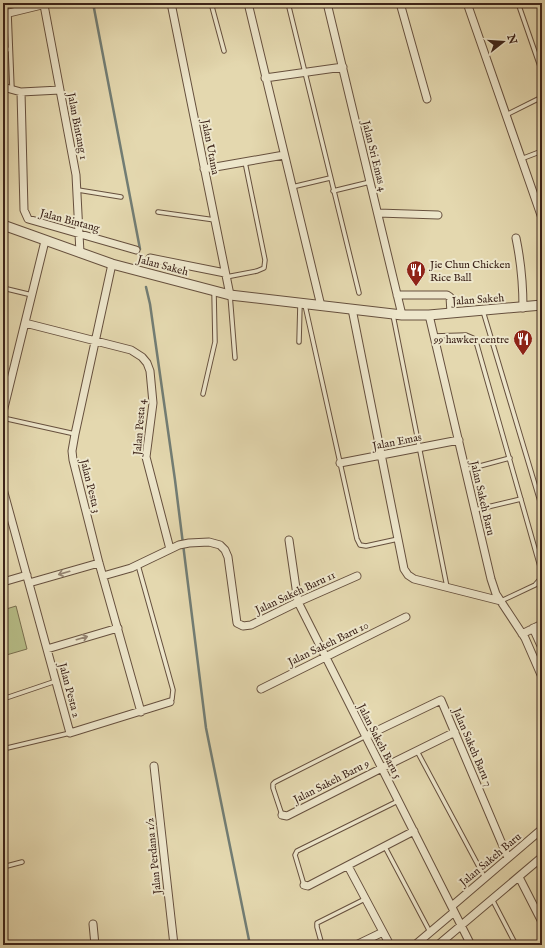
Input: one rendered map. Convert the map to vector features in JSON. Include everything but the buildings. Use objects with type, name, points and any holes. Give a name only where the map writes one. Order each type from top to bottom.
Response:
[{"type":"street","name":"Jalan Utama","points":[[171,3],[230,295]]},
{"type":"street","points":[[248,3],[321,306]]},
{"type":"street","name":"Jalan Sri Emas 4","points":[[327,3],[398,295],[398,314]]},
{"type":"street","points":[[400,3],[427,99]]},
{"type":"street","points":[[467,3],[542,218]]},
{"type":"street","points":[[6,12],[47,4]]},
{"type":"street","name":"Jalan Bintang 1","points":[[47,4],[60,90],[78,190],[80,253]]},
{"type":"street","points":[[265,78],[342,67]]},
{"type":"street","points":[[3,87],[20,92],[60,90]]},
{"type":"street","name":"Jalan Bintang","points":[[20,92],[24,210],[26,216],[31,220],[136,250]]},
{"type":"street","points":[[204,169],[284,155]]},
{"type":"street","points":[[378,213],[438,215]]},
{"type":"street","name":"Jalan Sakeh","points":[[3,225],[112,264],[230,295],[398,314],[429,315],[542,306]]},
{"type":"street","points":[[516,238],[520,260],[523,308]]},
{"type":"street","points":[[3,412],[45,241]]},
{"type":"street","points":[[150,258],[226,275]]},
{"type":"street","name":"Jalan Pesta 3","points":[[112,264],[74,434],[72,450],[73,460],[99,563],[141,712]]},
{"type":"street","points":[[398,295],[447,295],[451,300],[452,313]]},
{"type":"street","points":[[352,309],[404,569],[408,575],[414,579],[447,589],[501,601]]},
{"type":"street","name":"Jalan Sakeh Baru","points":[[429,315],[491,579],[496,594],[522,634],[542,677]]},
{"type":"street","name":"Jalan Pesta 4","points":[[25,322],[131,350],[147,362],[150,371],[153,403],[146,457],[170,549]]},
{"type":"street","name":"Jalan Emas","points":[[340,463],[458,440]]},
{"type":"street","name":"Jalan Pesta 2","points":[[3,489],[5,507],[28,579],[70,732],[141,712],[170,702]]},
{"type":"street","name":"Jalan Sakeh Baru 5","points":[[289,540],[298,602],[471,945]]},
{"type":"street","name":"Jalan Sakeh Baru 11","points":[[170,549],[189,543],[209,542],[220,545],[225,550],[228,557],[237,623],[243,626],[251,625],[357,576]]},
{"type":"street","points":[[103,576],[131,568],[170,549]]},
{"type":"street","points":[[3,582],[28,579],[99,563]]},
{"type":"street","name":"Jalan Sakeh Baru 10","points":[[261,689],[406,617]]},
{"type":"street","points":[[522,634],[542,624]]},
{"type":"street","points":[[47,649],[118,628]]},
{"type":"street","points":[[533,628],[542,648]]},
{"type":"street","name":"Jalan Sakeh Baru 7","points":[[366,736],[439,699],[442,701],[508,858]]},
{"type":"street","name":"Jalan Sakeh Baru 9","points":[[282,815],[287,816],[455,732]]},
{"type":"street","name":"Jalan Perdana 1/2","points":[[154,766],[174,945]]},
{"type":"street","name":"Jalan Sakeh Baru","points":[[415,945],[485,878],[542,829]]},
{"type":"street","points":[[304,885],[308,886],[414,831]]},
{"type":"street","points":[[438,945],[542,857]]},
{"type":"street","points":[[348,866],[390,945]]},
{"type":"street","points":[[519,877],[542,922]]},
{"type":"street","points":[[93,924],[95,945]]},
{"type":"street","points":[[356,945],[383,932]]},
{"type":"lane","points":[[211,3],[224,51]]},
{"type":"lane","points":[[288,3],[359,293]]},
{"type":"lane","points":[[518,3],[542,72]]},
{"type":"lane","points":[[6,12],[12,89]]},
{"type":"lane","points":[[3,48],[10,50]]},
{"type":"lane","points":[[506,116],[542,97]]},
{"type":"lane","points":[[522,159],[542,151]]},
{"type":"lane","points":[[226,275],[257,272],[264,268],[265,260],[245,162]]},
{"type":"lane","points":[[292,187],[330,178]]},
{"type":"lane","points":[[333,191],[370,182]]},
{"type":"lane","points":[[78,190],[121,197]]},
{"type":"lane","points":[[158,212],[215,220]]},
{"type":"lane","points":[[3,288],[32,295]]},
{"type":"lane","points":[[203,394],[215,342],[214,291]]},
{"type":"lane","points":[[230,295],[235,358]]},
{"type":"lane","points":[[299,342],[302,304]]},
{"type":"lane","points":[[302,304],[357,539],[360,545],[366,546],[398,539]]},
{"type":"lane","points":[[483,311],[542,508]]},
{"type":"lane","points":[[398,314],[420,448],[447,589]]},
{"type":"lane","points":[[434,336],[466,335],[473,338],[478,345],[541,570],[541,578],[536,585],[501,601]]},
{"type":"lane","points":[[3,418],[74,434]]},
{"type":"lane","points":[[465,470],[510,458]]},
{"type":"lane","points":[[475,510],[521,499]]},
{"type":"lane","points":[[138,565],[173,690],[172,699],[170,702]]},
{"type":"lane","points":[[3,700],[56,682]]},
{"type":"lane","points":[[3,749],[70,732]]},
{"type":"lane","points":[[282,815],[273,788],[273,784],[275,782],[366,736]]},
{"type":"lane","points":[[417,751],[485,878]]},
{"type":"lane","points":[[304,885],[295,855],[297,851],[398,800]]},
{"type":"lane","points":[[385,847],[430,932]]},
{"type":"lane","points":[[3,867],[22,862]]},
{"type":"lane","points":[[322,945],[317,923],[365,899]]},
{"type":"lane","points":[[492,899],[516,945]]},
{"type":"green space","points":[[16,606],[27,649],[3,656],[3,610]]},
{"type":"waterway","points":[[93,3],[140,249]]},
{"type":"waterway","points":[[146,287],[150,304],[175,480],[206,728],[250,945]]},
{"type":"place","name":"Jie Chun Chicken Rice Ball","points":[[416,287]]},
{"type":"place","name":"99 hawker centre","points":[[523,356]]}]
